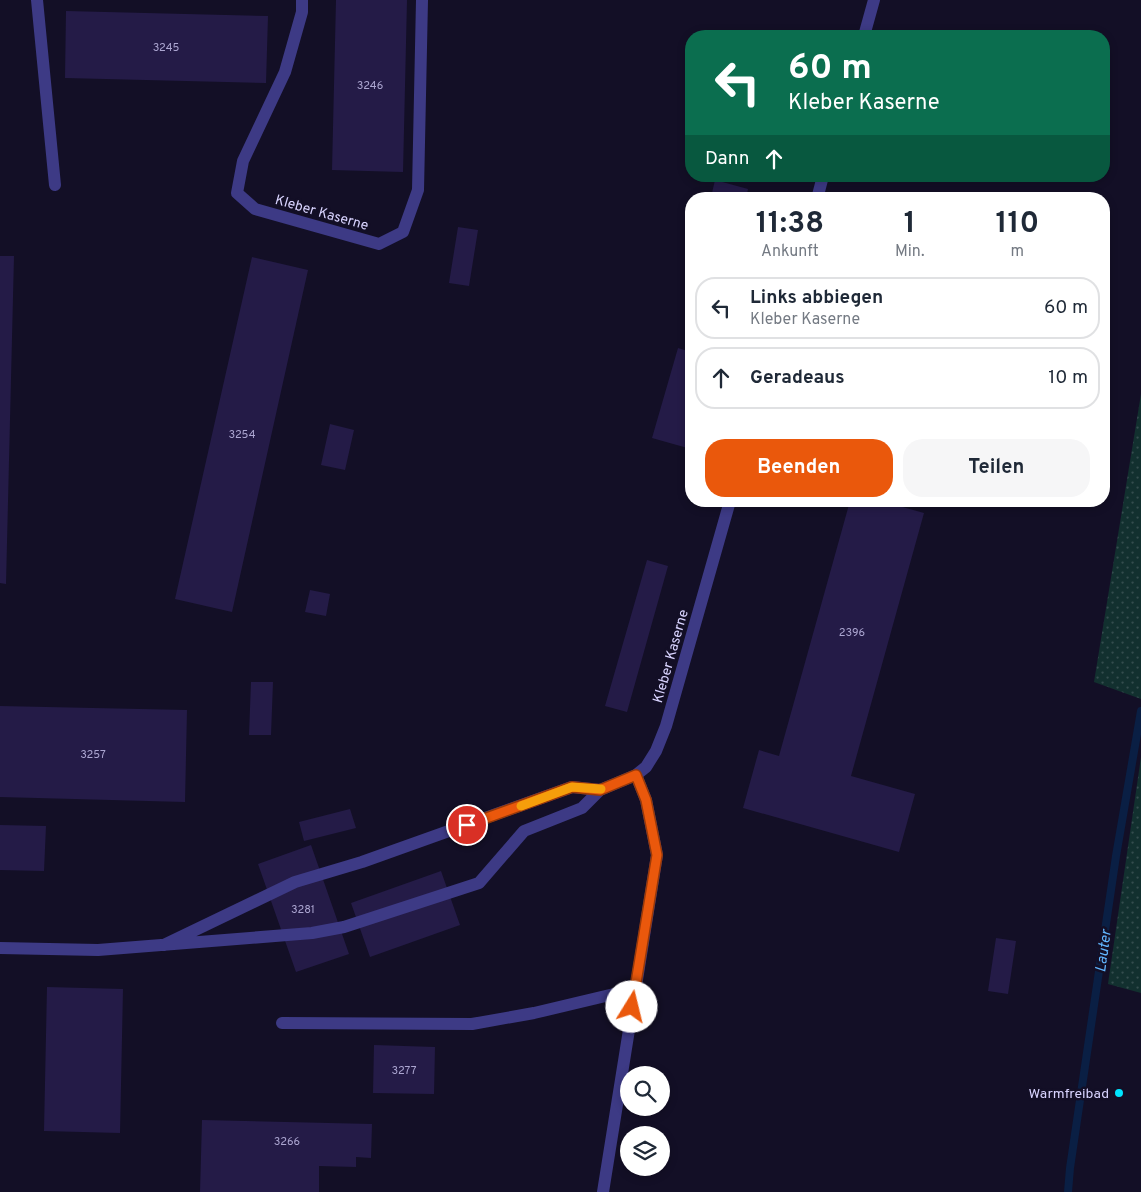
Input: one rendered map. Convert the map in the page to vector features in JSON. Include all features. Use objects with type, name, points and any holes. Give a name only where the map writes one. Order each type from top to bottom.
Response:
[{"type":"lane","points":[[37,0],[55,185]]},
{"type":"lane","name":"Kleber Kaserne","points":[[302,0],[302,12],[285,72],[243,162],[237,193],[255,209],[379,244],[403,232],[418,190],[422,0]]},
{"type":"lane","points":[[866,30],[874,0]]},
{"type":"lane","name":"Kleber Kaserne","points":[[600,790],[636,775],[646,767],[656,751],[666,726],[728,507]]},
{"type":"lane","points":[[602,1192],[657,855],[646,800],[636,775]]},
{"type":"lane","points":[[164,945],[295,882],[362,862],[572,787],[600,790]]},
{"type":"lane","points":[[0,948],[98,950],[312,933],[344,927],[479,884],[524,831],[582,808],[600,790]]},
{"type":"lane","points":[[282,1023],[472,1024],[534,1013],[635,989]]},
{"type":"green space","points":[[1141,394],[1141,699],[1094,682]]},
{"type":"green space","points":[[1141,757],[1141,993],[1108,984]]},
{"type":"building","points":[[336,0],[407,0],[403,172],[332,170]]},
{"type":"building","points":[[66,11],[268,16],[266,83],[65,78]]},
{"type":"building","points":[[715,182],[722,182],[748,189],[747,192],[712,192]]},
{"type":"building","points":[[458,227],[478,230],[469,286],[449,283]]},
{"type":"building","points":[[0,256],[14,256],[6,584],[0,583]]},
{"type":"building","points":[[252,257],[308,270],[232,612],[175,599]]},
{"type":"building","points":[[678,348],[685,350],[685,447],[652,438]]},
{"type":"building","points":[[330,424],[354,430],[345,470],[321,465]]},
{"type":"building","points":[[848,507],[902,507],[924,513],[851,776],[915,794],[899,852],[743,808],[759,750],[779,756]]},
{"type":"building","points":[[647,560],[668,566],[627,712],[605,706]]},
{"type":"building","points":[[310,590],[330,594],[326,616],[305,612]]},
{"type":"building","points":[[251,682],[273,682],[271,735],[249,735]]},
{"type":"building","points":[[0,706],[187,710],[185,802],[0,797]]},
{"type":"building","points":[[350,809],[356,828],[304,841],[299,822]]},
{"type":"building","points":[[0,825],[46,826],[44,871],[0,870]]},
{"type":"building","points":[[311,845],[349,954],[296,972],[258,864]]},
{"type":"building","points":[[441,871],[460,925],[370,957],[351,903]]},
{"type":"building","points":[[996,938],[1016,941],[1008,994],[988,991]]},
{"type":"building","points":[[47,987],[123,989],[120,1133],[44,1131]]},
{"type":"building","points":[[374,1045],[435,1047],[434,1094],[373,1093]]},
{"type":"building","points":[[202,1120],[372,1124],[371,1158],[356,1157],[356,1167],[319,1166],[319,1192],[200,1192]]},
{"type":"waterway","name":"Lauter","points":[[1068,1192],[1116,856],[1141,711]]},
{"type":"slow traffic","points":[[521,806],[572,787],[601,789]]},
{"type":"place","name":"Warmfreibad","points":[[1119,1093]]},
{"type":"route","points":[[467,825],[572,787],[600,790],[636,775],[646,800],[657,855],[632,1007]]}]
